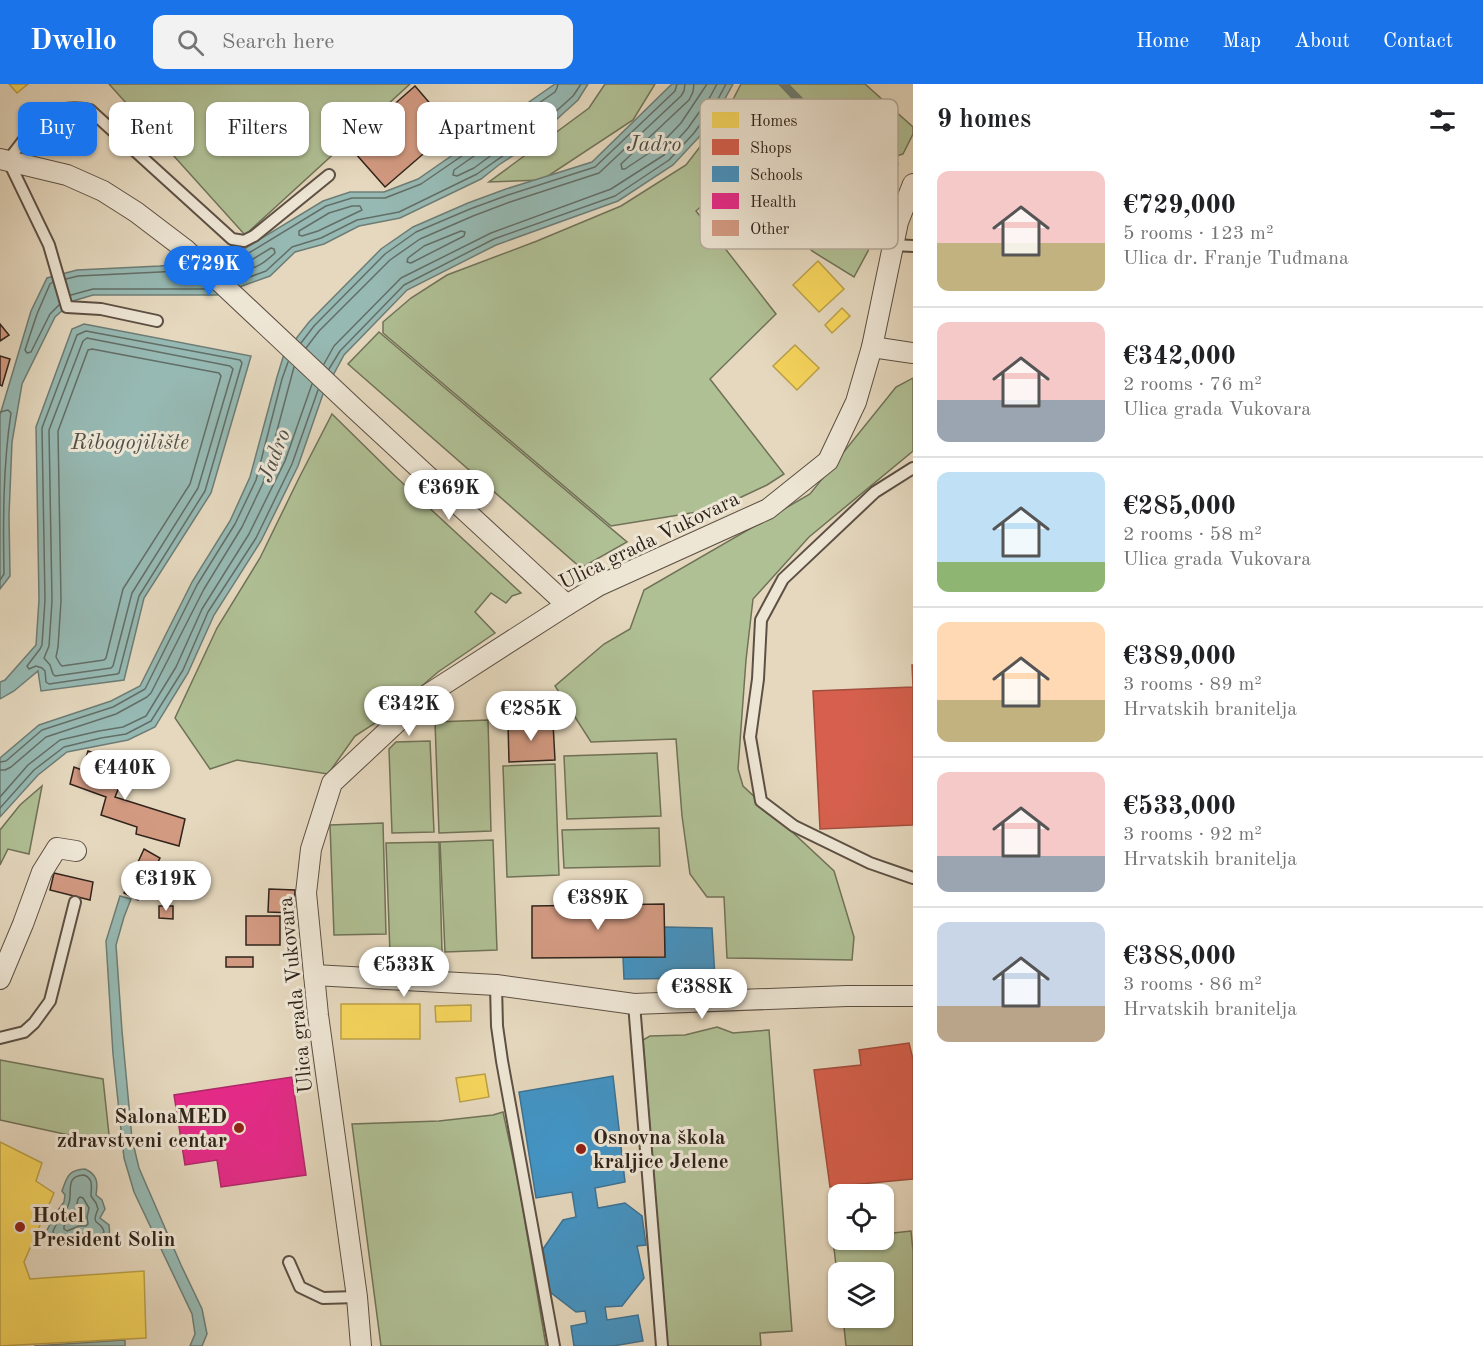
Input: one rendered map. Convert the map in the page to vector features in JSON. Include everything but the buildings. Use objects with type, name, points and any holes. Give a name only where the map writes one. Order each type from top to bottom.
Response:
[{"type":"street","points":[[4,159],[67,175],[103,191],[136,212],[186,250],[355,410],[567,605]]},
{"type":"street","name":"Ulica grada Vukovara","points":[[362,1346],[318,1015],[306,893],[311,849],[332,783],[424,697],[598,586],[768,509],[828,461],[856,402],[903,246],[898,222],[913,184]]},
{"type":"street","points":[[872,347],[913,353]]},
{"type":"street","points":[[0,979],[42,872],[57,848],[76,851]]},
{"type":"street","points":[[314,975],[496,985],[634,1004],[847,996],[913,996]]},
{"type":"lane","points":[[157,321],[101,309],[67,307],[49,245],[4,159],[43,118],[60,110],[77,107],[90,110],[232,238],[244,241],[254,236],[329,175]]},
{"type":"lane","points":[[913,468],[875,492],[783,579],[761,620],[758,679],[750,737],[761,801],[794,826],[870,863],[913,878]]},
{"type":"lane","points":[[0,1038],[24,1032],[34,1023],[50,1001],[75,902]]},
{"type":"lane","points":[[496,985],[497,1026],[502,1061],[554,1346]]},
{"type":"lane","points":[[634,1004],[662,1346]]},
{"type":"lane","points":[[290,1262],[300,1287],[323,1298],[357,1297]]},
{"type":"green space","points":[[109,84],[410,84],[390,102],[321,102],[321,156],[331,156],[245,235],[174,156],[194,156],[194,102],[125,102]]},
{"type":"green space","points":[[605,84],[655,84],[633,120],[542,180],[489,182],[524,156],[557,156],[557,132],[589,108]]},
{"type":"green space","points":[[741,84],[779,84],[793,99],[733,99]]},
{"type":"green space","points":[[788,84],[865,84],[882,99],[803,99]]},
{"type":"green space","points":[[898,114],[913,127],[913,134],[903,154],[898,156]]},
{"type":"green space","points":[[700,147],[700,207],[696,211],[700,216],[700,249],[726,249],[776,314],[710,379],[784,474],[767,485],[716,509],[611,526],[383,333],[383,322],[411,298],[447,275],[621,206],[686,165]]},
{"type":"green space","points":[[810,249],[869,249],[854,277]]},
{"type":"green space","points":[[379,332],[627,542],[581,568],[348,364]]},
{"type":"green space","points":[[913,378],[913,451],[809,537],[753,599],[746,660],[738,769],[743,786],[834,871],[854,937],[852,960],[727,958],[724,897],[707,897],[690,874],[682,816],[676,739],[591,742],[555,686],[604,644],[630,629],[644,590],[810,494],[896,387]]},
{"type":"green space","points":[[332,414],[521,593],[512,596],[506,603],[491,593],[475,612],[495,633],[438,672],[389,714],[355,736],[328,774],[237,760],[210,769],[175,718],[217,628],[260,558]]},
{"type":"green space","points":[[488,720],[491,831],[439,833],[435,722]]},
{"type":"green space","points":[[430,741],[434,832],[392,833],[389,749],[396,742]]},
{"type":"green space","points":[[657,753],[661,816],[567,819],[564,756]]},
{"type":"green space","points":[[555,764],[559,875],[507,877],[503,766]]},
{"type":"green space","points":[[42,786],[29,854],[8,849],[0,865],[0,830],[20,805]]},
{"type":"green space","points":[[383,823],[386,934],[334,935],[330,825]]},
{"type":"green space","points":[[659,828],[660,866],[564,868],[562,830]]},
{"type":"green space","points":[[493,840],[497,950],[445,952],[440,842]]},
{"type":"green space","points":[[439,842],[442,952],[390,954],[386,843]]},
{"type":"green space","points":[[717,1027],[733,1033],[769,1030],[792,1331],[760,1333],[761,1346],[667,1346],[643,1040],[650,1036],[685,1035]]},
{"type":"green space","points":[[0,1060],[103,1079],[110,1144],[0,1120]]},
{"type":"green space","points":[[503,1112],[519,1186],[546,1346],[381,1346],[352,1124],[439,1121]]},
{"type":"green space","points":[[911,1231],[913,1346],[846,1346],[844,1328],[894,1328],[894,1262],[836,1262],[834,1250],[894,1250],[894,1233]]},
{"type":"water","points":[[555,84],[588,84],[578,100],[557,119],[557,102],[529,102]]},
{"type":"water","name":"Jadro","points":[[672,84],[733,84],[725,99],[700,99],[700,136],[673,165],[618,201],[496,245],[407,290],[344,355],[323,394],[298,466],[261,541],[214,615],[188,673],[155,727],[128,740],[67,752],[38,775],[0,817],[0,758],[39,725],[111,701],[140,686],[192,582],[230,521],[250,477],[284,354],[309,322],[381,249],[413,227],[506,189],[592,162]]},
{"type":"water","points":[[451,156],[512,156],[481,179],[400,218],[359,226],[324,244],[295,252],[270,276],[217,295],[93,295],[73,301],[55,317],[22,384],[12,442],[9,515],[10,576],[0,589],[0,415],[31,311],[47,278],[77,270],[226,260],[323,201],[350,192],[384,192],[418,179]]},
{"type":"water","name":"Ribogojilište","points":[[84,324],[251,356],[211,493],[144,598],[124,680],[41,691],[38,671],[14,691],[0,699],[0,682],[5,680],[36,645],[39,600],[36,427],[72,329]]},
{"type":"water","points":[[120,896],[131,899],[116,945],[132,1139],[139,1168],[202,1309],[207,1334],[202,1346],[190,1346],[195,1334],[192,1314],[134,1192],[124,1158],[113,1054],[106,941]]},
{"type":"water","points":[[85,1169],[96,1180],[96,1195],[102,1200],[105,1209],[100,1218],[109,1225],[108,1237],[97,1244],[82,1239],[67,1247],[58,1241],[52,1242],[44,1236],[64,1202],[65,1195],[62,1191],[65,1182],[75,1171]]},
{"type":"water","points":[[125,1340],[125,1346],[34,1346]]},
{"type":"waterway","points":[[783,84],[797,99]]},
{"type":"place","name":"SalonaMED zdravstveni centar","points":[[239,1128]]},
{"type":"place","name":"Osnovna škola kraljice Jelene","points":[[581,1149]]},
{"type":"place","name":"Hotel President Solin","points":[[20,1227]]}]
